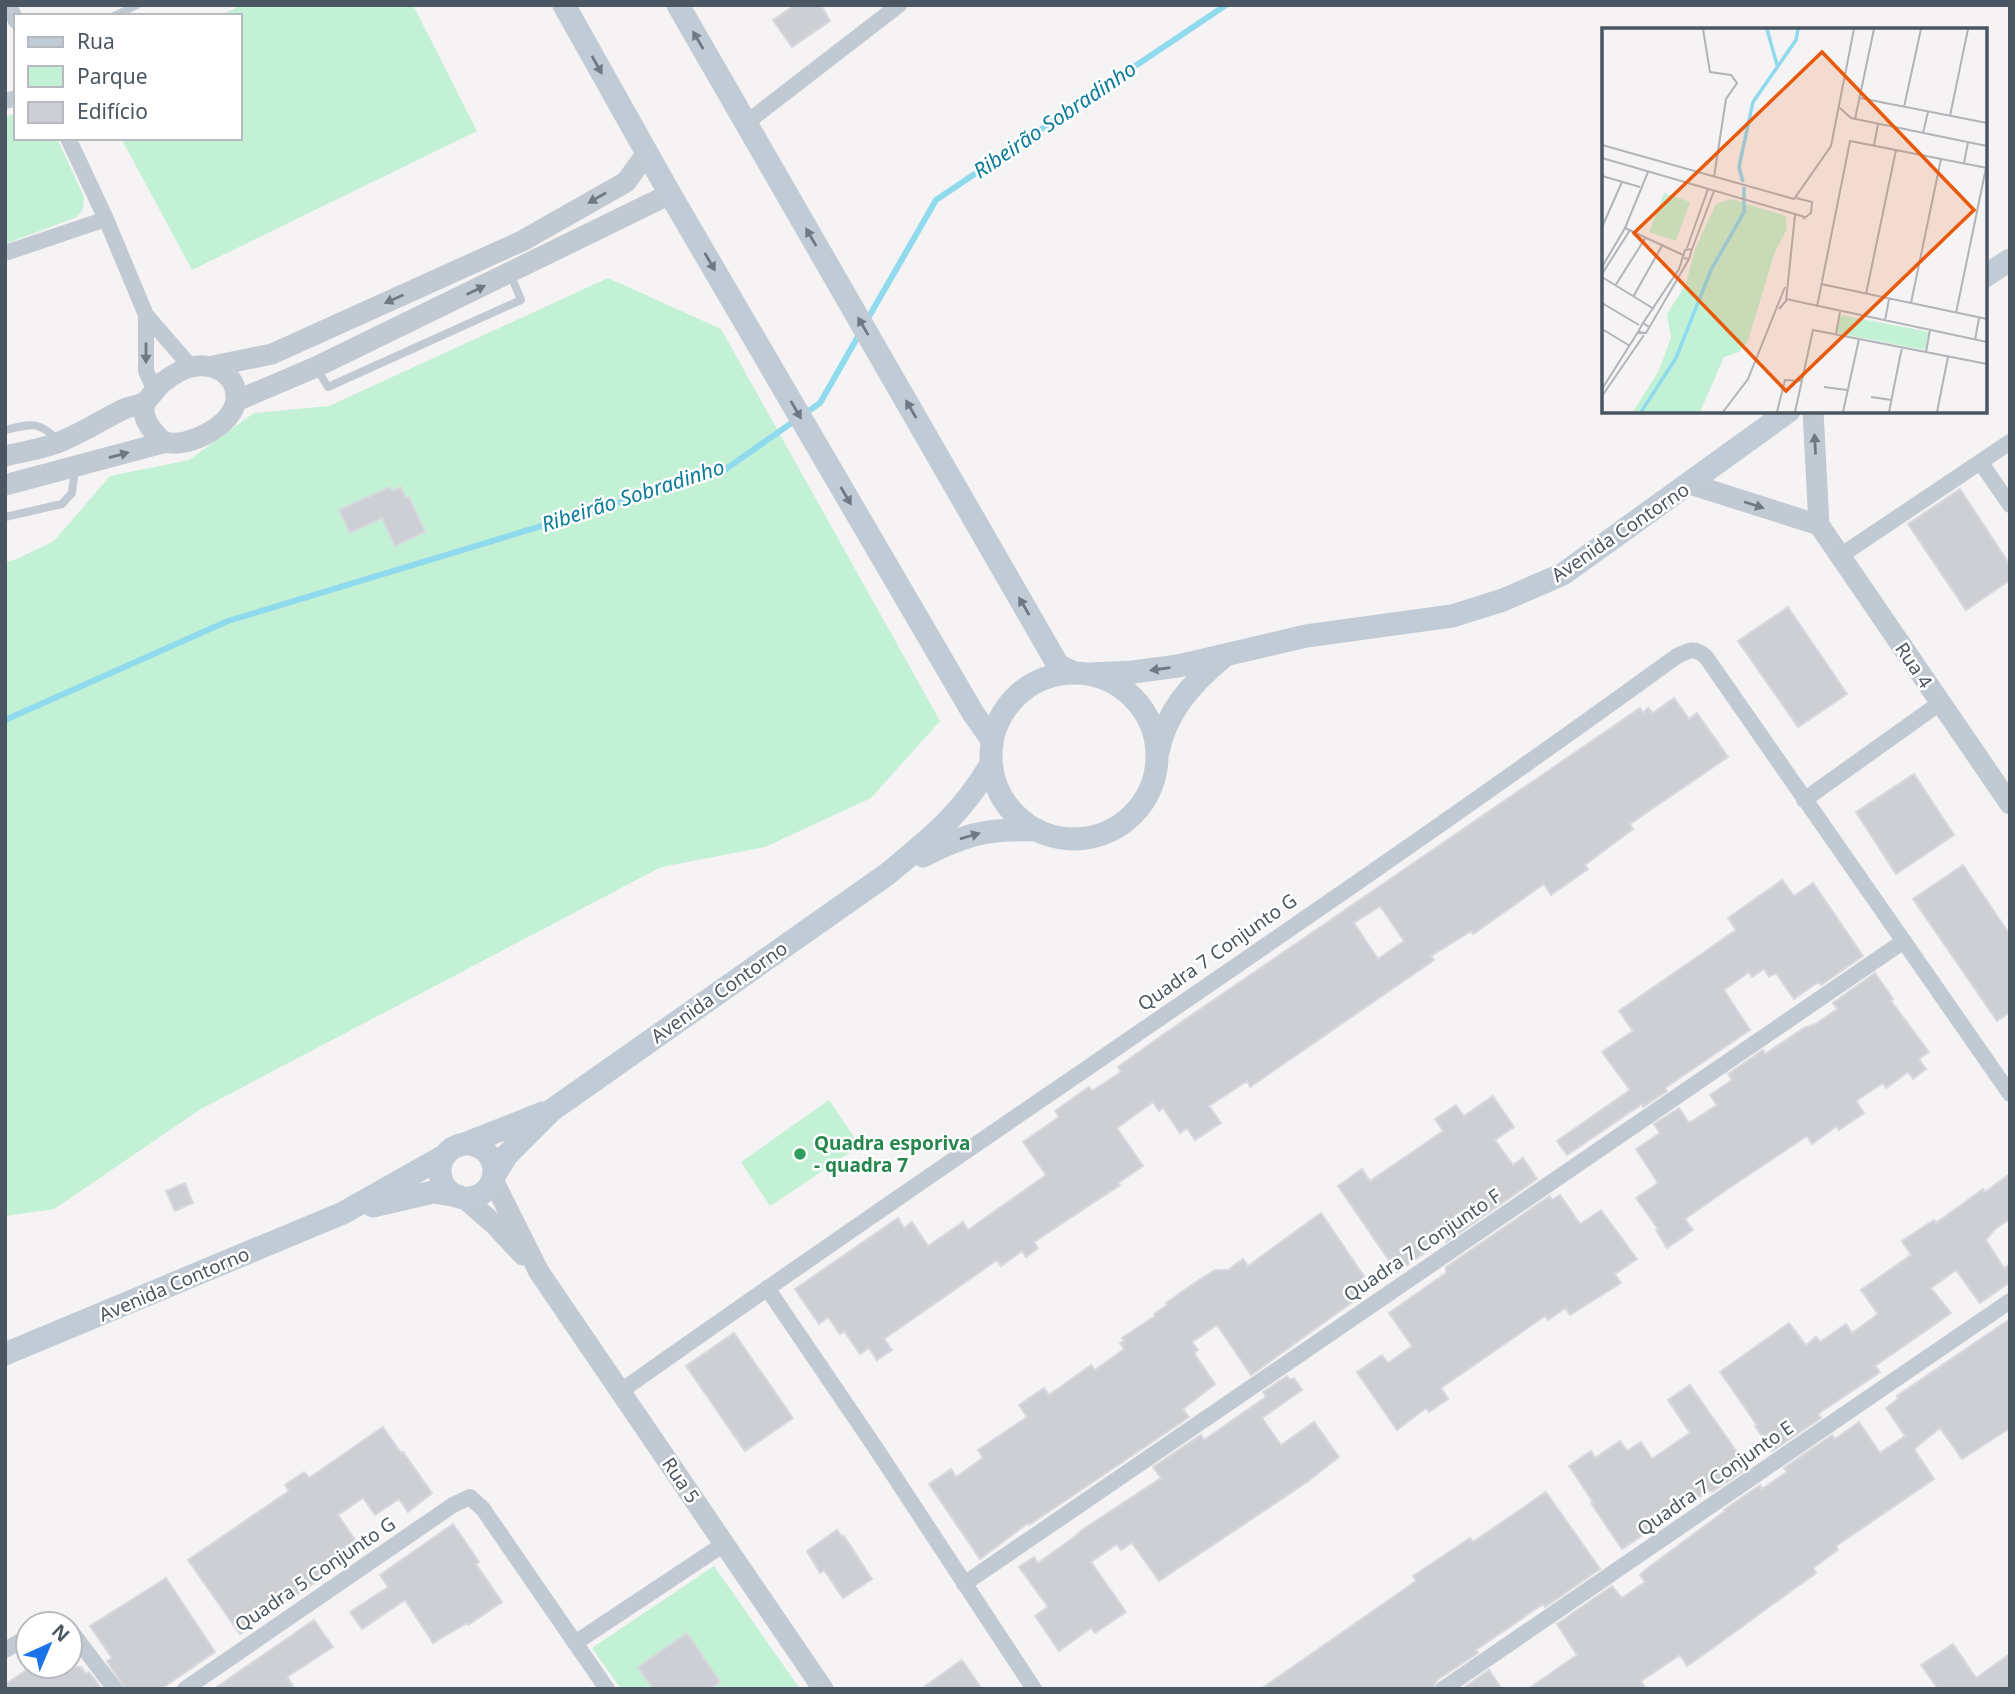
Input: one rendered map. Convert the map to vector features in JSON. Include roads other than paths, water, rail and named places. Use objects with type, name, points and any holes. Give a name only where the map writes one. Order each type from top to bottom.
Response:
[{"type":"main road","points":[[564,5],[779,382],[973,713],[992,740]]},
{"type":"main road","points":[[678,5],[1058,665],[1117,684],[1138,703],[1152,727],[1157,755],[1153,783],[1139,808],[1118,826],[1092,837],[1064,838],[1037,830],[1014,814],[999,791],[991,764],[992,740],[999,719],[1011,700],[1029,685],[1050,676],[1081,673]]},
{"type":"main road","points":[[1987,275],[2010,260]]},
{"type":"main road","name":"Avenida Contorno","points":[[1081,673],[1159,669],[1332,631],[1452,616],[1503,600],[1563,574],[1786,413]]},
{"type":"main road","name":"Avenida Contorno","points":[[1157,755],[1161,734],[1175,708],[1204,674],[1227,654]]},
{"type":"main road","name":"Avenida Contorno","points":[[493,1178],[507,1155],[552,1110],[886,875],[938,833],[974,793],[991,764]]},
{"type":"main road","name":"Avenida Contorno","points":[[886,875],[969,835],[1007,829],[1037,830]]},
{"type":"main road","name":"Avenida Contorno","points":[[467,1143],[552,1110]]},
{"type":"main road","points":[[467,1143],[485,1150],[491,1157],[493,1178],[478,1196],[461,1196],[450,1191],[444,1184],[440,1165],[450,1149],[467,1143]]},
{"type":"main road","name":"Avenida Contorno","points":[[5,1354],[343,1213],[444,1157]]},
{"type":"main road","name":"Avenida Contorno","points":[[343,1213],[433,1192],[461,1196]]},
{"type":"street","points":[[746,123],[900,5]]},
{"type":"street","points":[[69,140],[146,315],[191,367]]},
{"type":"street","points":[[5,456],[60,443],[150,395],[173,375],[191,367],[213,366],[272,354],[522,241],[626,182],[647,153]]},
{"type":"street","points":[[236,401],[510,274],[670,194]]},
{"type":"street","points":[[5,253],[106,219]]},
{"type":"street","points":[[146,315],[146,371],[150,395],[143,412],[156,435],[166,442]]},
{"type":"street","points":[[5,485],[166,442],[191,440],[213,430],[231,415],[236,401],[235,388],[228,376],[213,366]]},
{"type":"street","points":[[1690,484],[1819,525],[1813,413]]},
{"type":"street","points":[[1840,556],[2010,442]]},
{"type":"street","points":[[1980,463],[2010,505]]},
{"type":"street","name":"Rua 4","points":[[1819,525],[2010,804]]},
{"type":"street","name":"Quadra 7 Conjunto G","points":[[621,1391],[1689,650],[1700,652],[1706,657],[1804,800]]},
{"type":"street","points":[[1940,703],[1804,800],[2010,1094]]},
{"type":"street","name":"Quadra 7 Conjunto F","points":[[964,1584],[1903,941]]},
{"type":"street","name":"Rua 5","points":[[493,1178],[539,1272],[823,1689]]},
{"type":"street","name":"Rua 5","points":[[461,1196],[494,1224],[539,1272]]},
{"type":"street","points":[[767,1288],[1034,1689]]},
{"type":"street","name":"Quadra 7 Conjunto E","points":[[1443,1689],[2010,1301]]},
{"type":"street","name":"Quadra 5 Conjunto G","points":[[186,1689],[453,1505],[470,1497],[483,1509],[575,1643]]},
{"type":"street","points":[[607,1689],[575,1643],[724,1544]]},
{"type":"street","points":[[84,1648],[115,1689]]},
{"type":"lane","points":[[118,14],[137,5]]},
{"type":"lane","points":[[316,366],[328,387],[521,300],[510,274]]},
{"type":"lane","points":[[5,430],[36,424],[45,428],[60,443]]},
{"type":"lane","points":[[5,517],[62,504],[72,494],[75,467]]},
{"type":"waterway","name":"Ribeirão Sobradinho","points":[[867,320],[936,200],[1226,5]]},
{"type":"waterway","name":"Ribeirão Sobradinho","points":[[5,720],[228,621],[723,471],[820,403],[860,333]]},
{"type":"place","name":"Quadra esporiva - quadra 7","points":[[800,1154]]}]
